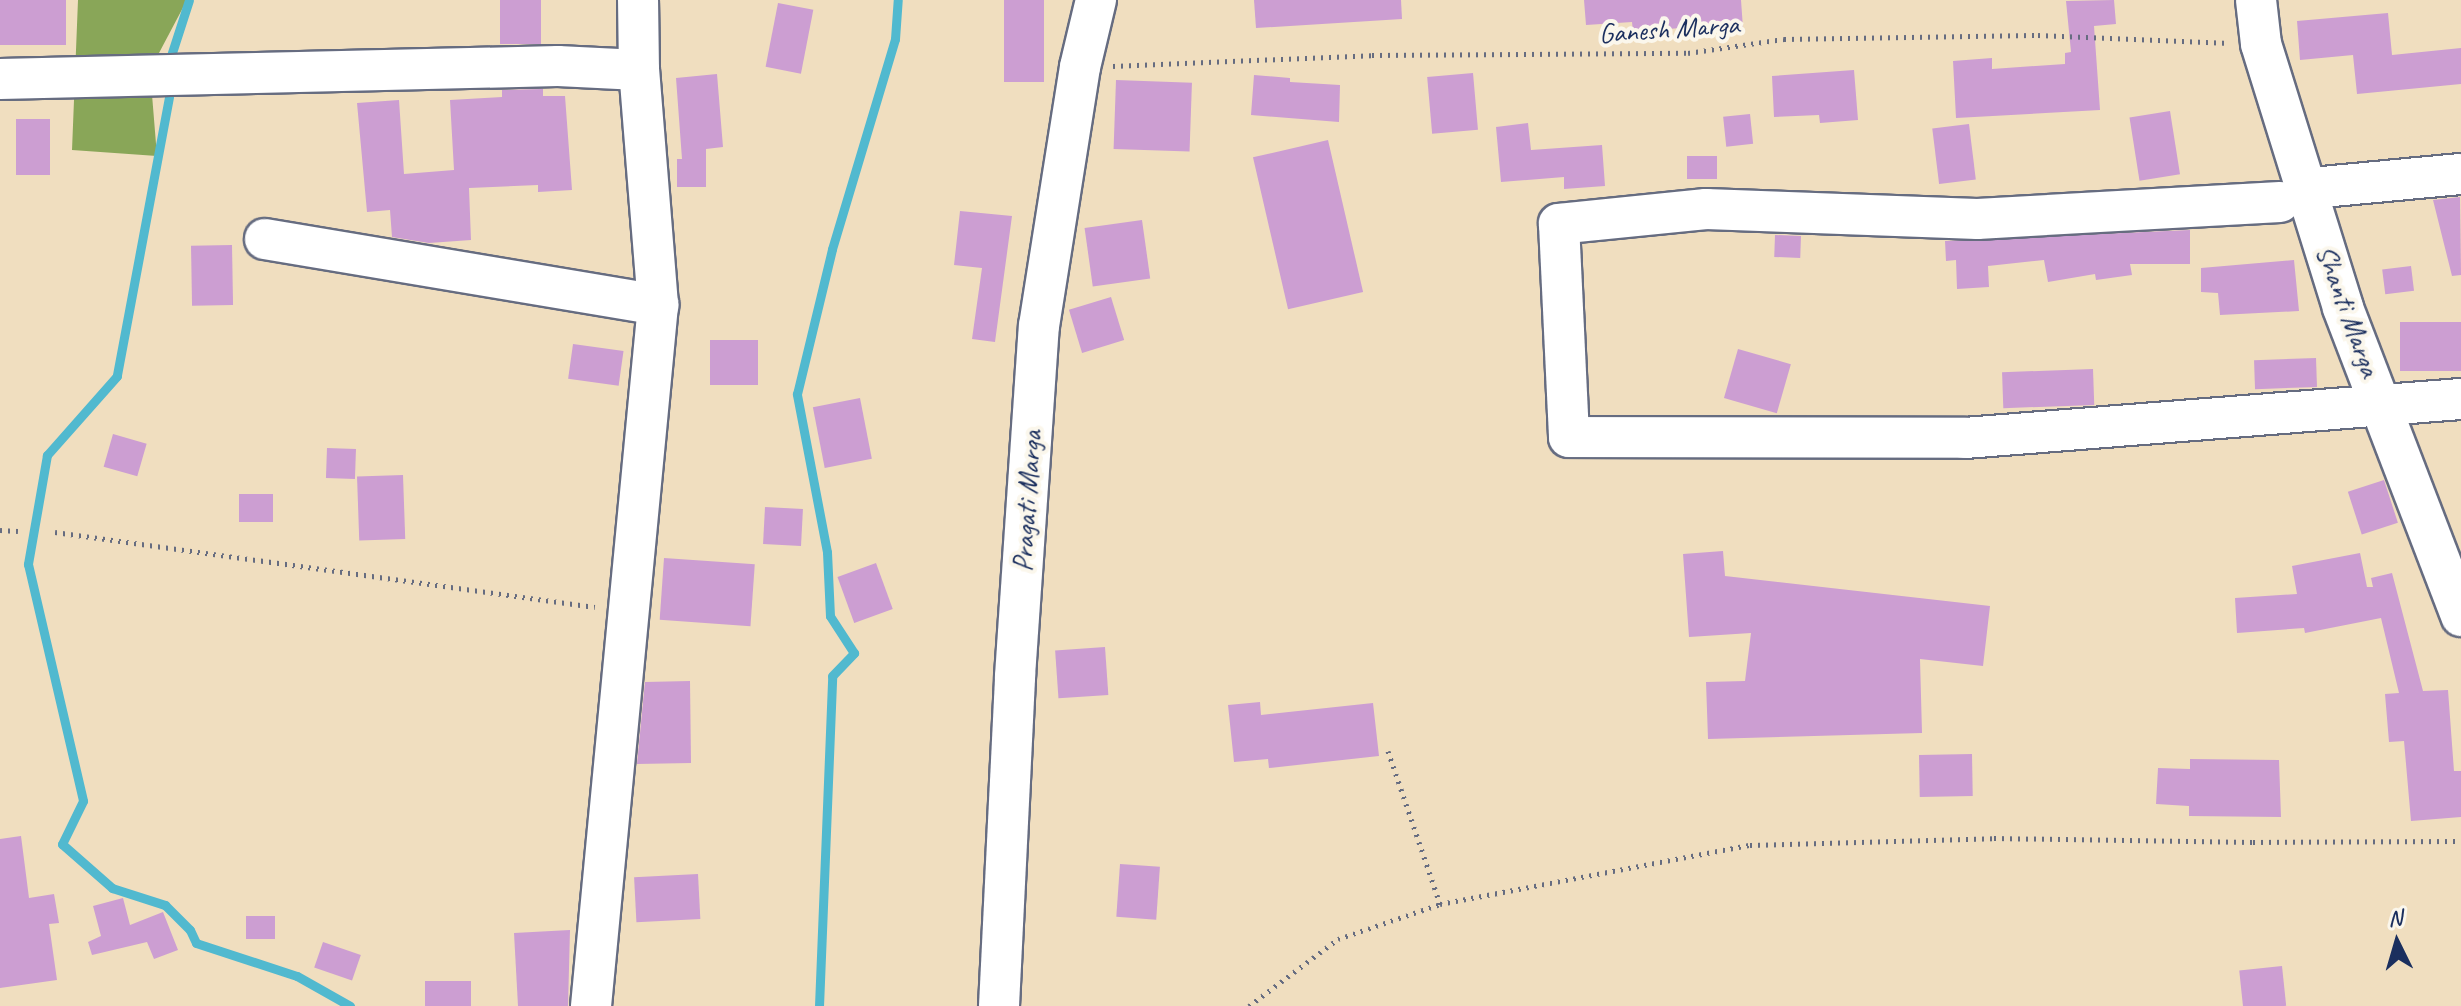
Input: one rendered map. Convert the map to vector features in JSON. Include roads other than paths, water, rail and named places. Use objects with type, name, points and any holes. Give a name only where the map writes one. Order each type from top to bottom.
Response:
[{"type":"street","points":[[591,1006],[658,305],[639,70],[638,0]]},
{"type":"street","name":"Pragati Marga","points":[[999,1006],[1015,676],[1039,326],[1080,67],[1096,0]]},
{"type":"street","name":"Shanti Marga","points":[[2256,0],[2261,44],[2343,308],[2461,616]]},
{"type":"street","points":[[0,79],[558,66],[639,70]]},
{"type":"street","points":[[2461,174],[2296,195],[1977,219],[1706,209],[1559,224],[1569,437],[1965,438],[2461,399]]},
{"type":"street","points":[[265,239],[658,305]]},
{"type":"waterway","points":[[168,65],[189,0]]},
{"type":"waterway","points":[[819,1006],[832,676],[854,653],[830,616],[827,552],[797,394],[832,249],[895,39],[898,0]]},
{"type":"waterway","points":[[169,97],[117,376],[47,455],[28,564],[83,801],[62,844],[112,888],[165,905],[190,930],[196,943],[297,976],[350,1006]]}]
